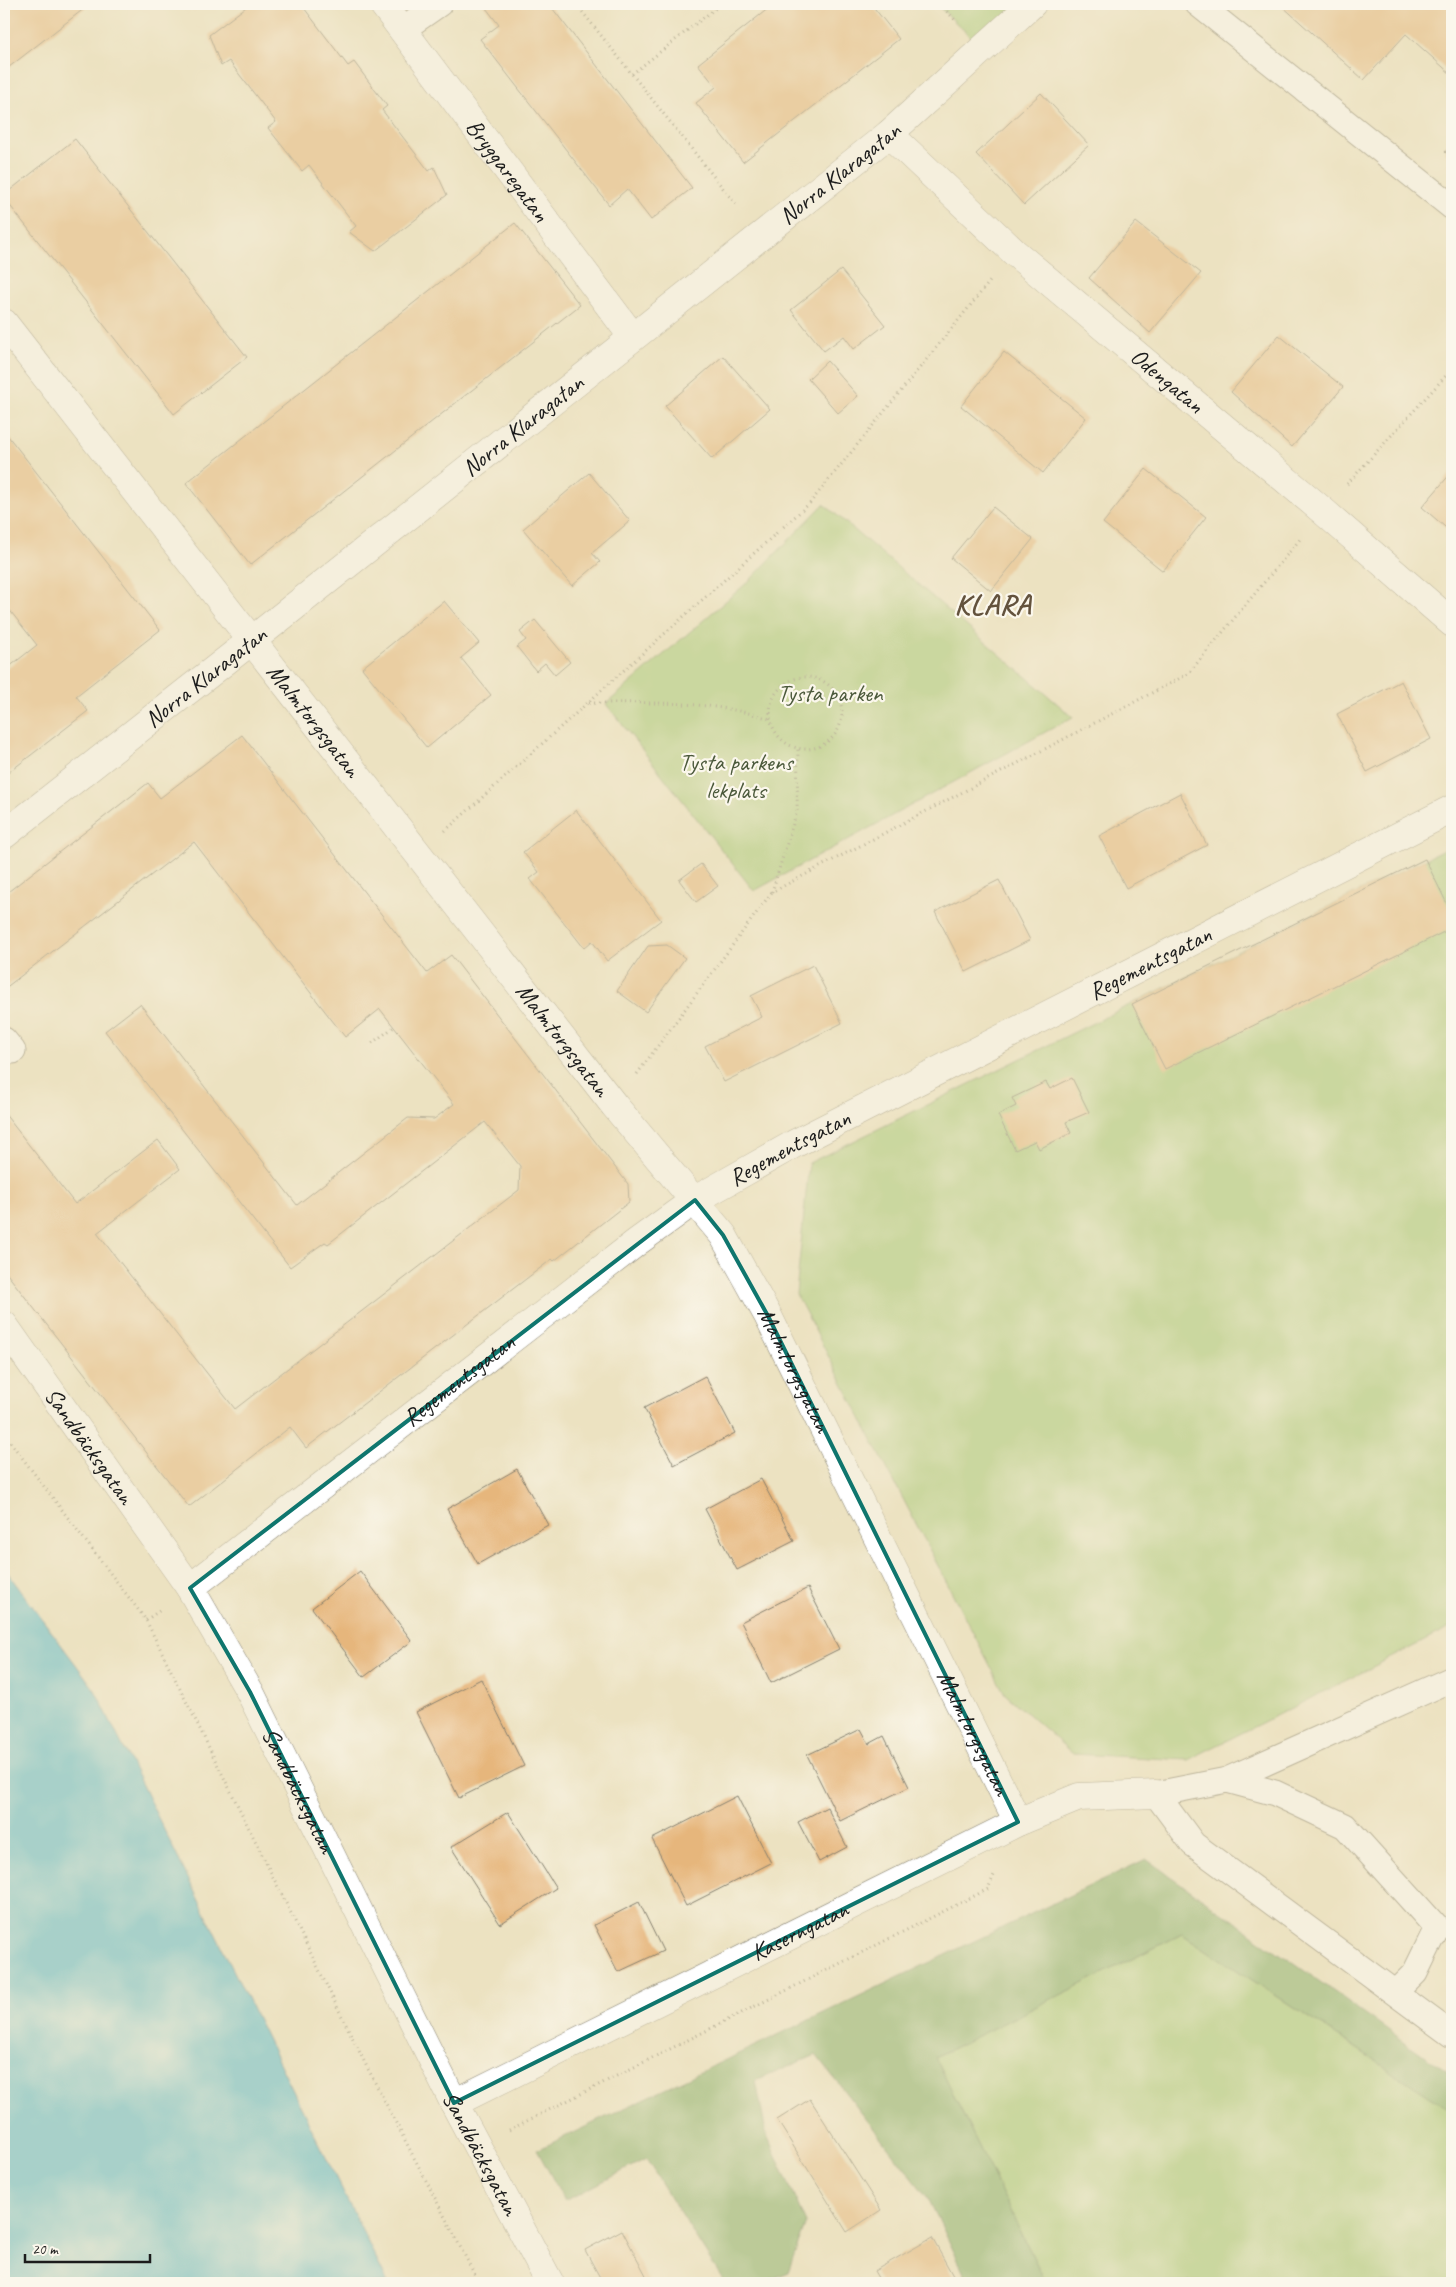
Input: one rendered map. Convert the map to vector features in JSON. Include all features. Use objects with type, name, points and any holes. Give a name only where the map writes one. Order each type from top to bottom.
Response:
[{"type":"street","name":"Bryggaregatan","points":[[383,4],[632,336]]},
{"type":"street","name":"Norra Klaragatan","points":[[4,835],[251,642],[632,336],[888,134],[1032,4]]},
{"type":"street","name":"Odengatan","points":[[888,134],[1014,252],[1323,511],[1452,623]]},
{"type":"street","name":"Malmtorgsgatan","points":[[4,323],[614,1105],[723,1235],[768,1316],[1018,1822]]},
{"type":"street","name":"Regementsgatan","points":[[190,1588],[637,1242],[695,1200],[794,1144],[1452,809]]},
{"type":"street","name":"Sandbäcksgatan","points":[[4,1326],[190,1588],[250,1692],[454,2103],[550,2283]]},
{"type":"street","name":"Kaserngatan","points":[[454,2103],[1018,1822],[1079,1797],[1156,1794]]},
{"type":"lane","points":[[403,29],[439,4]]},
{"type":"lane","points":[[1198,4],[1452,206]]},
{"type":"lane","points":[[1452,1679],[1227,1780],[1156,1794],[1193,1844],[1452,2035]]},
{"type":"lane","points":[[1227,1780],[1275,1793],[1345,1826],[1437,1928],[1415,1973],[1395,1993]]},
{"type":"path","points":[[576,4],[759,236]]},
{"type":"path","points":[[632,74],[720,4]]},
{"type":"path","points":[[418,855],[810,503],[1014,252]]},
{"type":"path","points":[[772,892],[1188,674],[1323,511],[1452,369]]},
{"type":"path","points":[[800,678],[814,678],[827,684],[836,694],[842,708],[841,721],[835,735],[825,744],[812,749],[798,749],[785,743],[775,733],[770,720],[770,705],[776,693],[786,683],[800,678]]},
{"type":"path","points":[[588,703],[688,703],[739,709],[770,720]]},
{"type":"path","points":[[614,1105],[772,892],[797,811],[798,749]]},
{"type":"path","points":[[372,1043],[394,1027]]},
{"type":"path","points":[[4,1434],[146,1620],[362,2056],[479,2283]]},
{"type":"path","points":[[477,2146],[988,1889],[995,1872]]},
{"type":"highlighted area","points":[[695,1200],[723,1235],[768,1316],[1018,1822],[454,2103],[250,1692],[190,1588]]},
{"type":"green space","points":[[936,4],[1032,4],[984,49]]},
{"type":"green space","name":"Tysta parken","points":[[824,504],[1073,717],[754,891],[606,704],[749,581]]},
{"type":"green space","points":[[1452,846],[1452,1627],[1188,1760],[1073,1754],[1005,1694],[796,1294],[809,1163]]},
{"type":"green space","points":[[1146,1859],[1452,2075],[1452,2111],[1182,1934],[935,2057],[1046,2283],[969,2283],[928,2198],[816,2055],[756,2081],[766,2133],[806,2223],[788,2272],[761,2283],[725,2283],[646,2159],[565,2201],[537,2150]]},
{"type":"green space","points":[[1182,1934],[1452,2111],[1452,2283],[1046,2283],[935,2057]]},
{"type":"water","points":[[4,1568],[95,1690],[388,2283],[4,2283]]},
{"type":"building","points":[[4,4],[90,4],[4,71]]},
{"type":"building","points":[[250,4],[301,4],[348,66],[354,62],[387,106],[382,110],[429,171],[434,167],[447,195],[375,251],[349,232],[356,226],[309,165],[302,171],[268,128],[276,122],[229,61],[221,66],[209,35]]},
{"type":"building","points":[[483,4],[549,4],[692,188],[651,220],[627,189],[609,205],[480,39],[499,25]]},
{"type":"building","points":[[774,4],[871,4],[899,39],[743,162],[696,103],[716,87],[698,64]]},
{"type":"building","points":[[1280,4],[1452,4],[1452,75],[1406,34],[1364,80]]},
{"type":"building","points":[[1041,93],[1089,145],[1024,205],[976,154]]},
{"type":"building","points":[[75,139],[247,357],[174,414],[4,198],[4,195]]},
{"type":"building","points":[[1452,144],[1452,159],[1445,152]]},
{"type":"building","points":[[1136,222],[1201,273],[1150,333],[1089,278]]},
{"type":"building","points":[[515,223],[580,305],[250,565],[186,483]]},
{"type":"building","points":[[841,270],[885,325],[854,349],[844,336],[824,351],[791,310]]},
{"type":"building","points":[[1279,335],[1343,387],[1292,447],[1231,392]]},
{"type":"building","points":[[1004,352],[1086,418],[1043,473],[961,406]]},
{"type":"building","points":[[723,356],[770,409],[712,459],[665,406]]},
{"type":"building","points":[[827,361],[858,396],[838,413],[808,379]]},
{"type":"building","points":[[4,431],[160,630],[76,696],[88,711],[4,776],[4,671],[37,645],[4,603]]},
{"type":"building","points":[[1146,469],[1206,517],[1163,571],[1103,523]]},
{"type":"building","points":[[1452,472],[1452,533],[1422,507]]},
{"type":"building","points":[[589,473],[630,521],[592,553],[600,562],[572,586],[523,529]]},
{"type":"building","points":[[993,507],[1033,539],[991,591],[951,558]]},
{"type":"building","points":[[444,601],[479,643],[461,658],[491,695],[427,748],[362,668]]},
{"type":"building","points":[[535,620],[570,662],[555,675],[545,663],[536,671],[517,647],[526,640],[520,632]]},
{"type":"building","points":[[1401,681],[1431,739],[1367,772],[1337,714]]},
{"type":"building","points":[[242,735],[427,973],[451,955],[628,1184],[629,1202],[306,1448],[290,1427],[189,1507],[4,1270],[4,1113],[75,1204],[158,1140],[180,1169],[97,1233],[235,1409],[519,1190],[520,1166],[485,1122],[328,1244],[325,1242],[290,1267],[105,1031],[140,1004],[297,1205],[408,1118],[434,1119],[454,1104],[380,1009],[345,1037],[194,842],[4,989],[4,895],[148,783],[160,798]]},
{"type":"building","points":[[1180,793],[1207,845],[1126,888],[1099,836]]},
{"type":"building","points":[[576,810],[661,920],[607,961],[592,941],[584,948],[530,879],[539,872],[523,852]]},
{"type":"building","points":[[1425,859],[1452,914],[1452,928],[1165,1069],[1132,1004]]},
{"type":"building","points":[[701,864],[718,886],[696,902],[679,880]]},
{"type":"building","points":[[999,880],[1030,940],[966,972],[935,912]]},
{"type":"building","points":[[667,945],[685,958],[646,1012],[617,991],[648,946]]},
{"type":"building","points":[[813,965],[842,1023],[724,1082],[705,1046],[762,1017],[751,996]]},
{"type":"building","points":[[1072,1078],[1089,1112],[1066,1122],[1071,1133],[1039,1149],[1035,1141],[1015,1150],[998,1115],[1016,1106],[1012,1098],[1046,1082],[1050,1089]]},
{"type":"building","points":[[705,1376],[735,1433],[674,1465],[644,1408]]},
{"type":"building","points":[[517,1469],[548,1525],[478,1564],[447,1509]]},
{"type":"building","points":[[761,1479],[794,1541],[737,1570],[705,1509]]},
{"type":"building","points":[[360,1571],[412,1641],[364,1677],[312,1608]]},
{"type":"building","points":[[808,1588],[839,1649],[771,1683],[741,1622]]},
{"type":"building","points":[[481,1679],[524,1766],[459,1798],[416,1712]]},
{"type":"building","points":[[861,1729],[869,1744],[884,1736],[909,1787],[840,1821],[807,1755]]},
{"type":"building","points":[[737,1796],[771,1863],[686,1906],[652,1839]]},
{"type":"building","points":[[827,1807],[847,1847],[819,1862],[798,1822]]},
{"type":"building","points":[[508,1812],[556,1888],[500,1924],[451,1847]]},
{"type":"building","points":[[639,1902],[663,1951],[618,1972],[594,1925]]},
{"type":"building","points":[[810,2099],[881,2210],[847,2232],[777,2120]]},
{"type":"building","points":[[622,2230],[650,2283],[603,2283],[585,2250]]},
{"type":"building","points":[[932,2238],[957,2283],[881,2283],[874,2271]]},
{"type":"district","name":"KLARA","points":[[993,604]]},
{"type":"park label","name":"Tysta parkens lekplats","points":[[736,776]]}]
